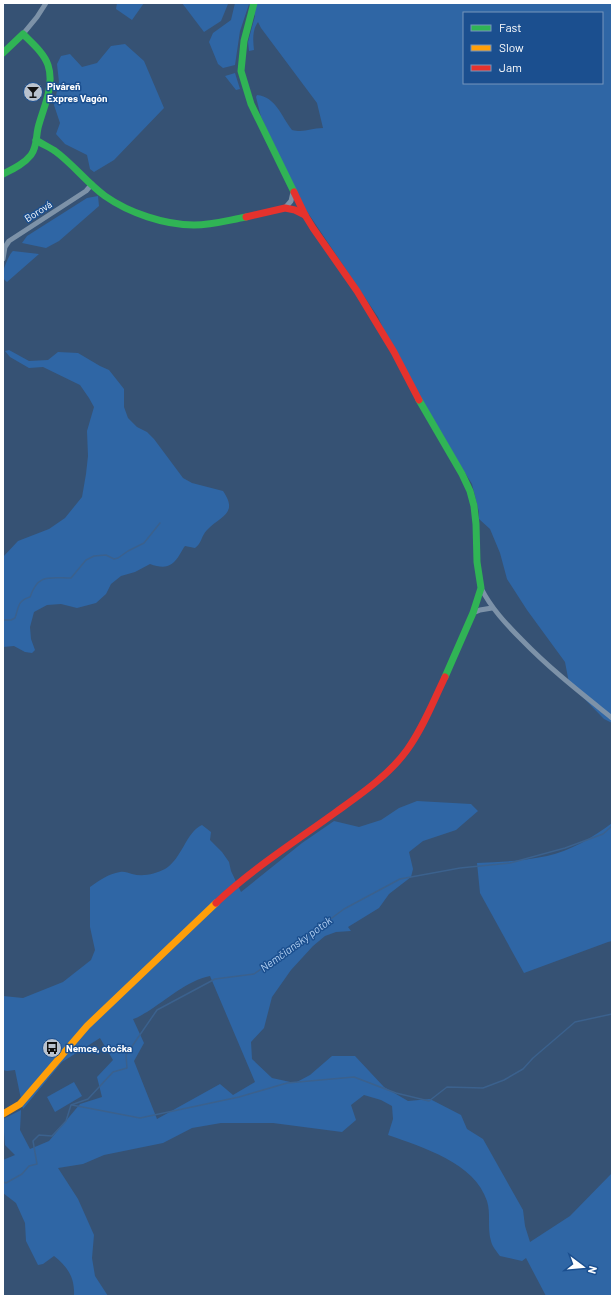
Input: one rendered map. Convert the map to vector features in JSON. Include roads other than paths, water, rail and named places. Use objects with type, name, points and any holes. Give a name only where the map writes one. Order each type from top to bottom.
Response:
[{"type":"street","points":[[3,53],[23,34],[46,3]]},
{"type":"street","points":[[254,3],[244,41],[241,62],[241,71],[251,104],[305,215],[357,291],[390,345],[435,430],[462,474],[470,491],[474,506],[477,562],[481,588],[492,608],[543,662],[612,718]]},
{"type":"street","points":[[3,174],[28,158],[34,150],[48,93],[50,77],[45,58],[23,34]]},
{"type":"street","points":[[36,140],[55,151],[105,196],[128,209],[150,218],[173,223],[194,225],[216,223],[284,208],[295,210],[305,215]]},
{"type":"street","name":"Borová","points":[[3,259],[5,247],[9,241],[86,191],[92,184]]},
{"type":"street","points":[[284,208],[290,201],[293,192]]},
{"type":"street","points":[[3,1114],[20,1104],[87,1026],[225,894],[258,868],[368,789],[396,763],[407,750],[426,719],[473,613],[481,588]]},
{"type":"street","points":[[473,613],[492,608]]},
{"type":"waterway","points":[[3,620],[11,620],[15,618],[18,608],[23,600],[30,597],[33,589],[41,580],[46,578],[71,578],[86,560],[94,556],[106,555],[114,559],[118,558],[144,543],[160,523]]},
{"type":"waterway","name":"Nemčiansky potok","points":[[3,1182],[6,1183],[22,1174],[29,1166],[37,1164],[33,1141],[39,1135],[52,1136],[66,1121],[71,1105],[88,1099],[113,1072],[127,1068],[126,1055],[157,1010],[215,979],[254,974],[344,909],[400,879],[460,868],[510,863],[565,848],[603,834],[612,826]]},
{"type":"waterway","points":[[72,1105],[140,1118],[239,1097],[287,1083],[354,1077],[396,1093],[429,1101],[447,1087],[483,1088],[504,1080],[523,1069],[533,1058],[575,1022],[612,1014]]},
{"type":"place","name":"Piváreň Expres Vagón","points":[[33,92]]},
{"type":"place","name":"Nemce, otočka","points":[[52,1048]]}]
